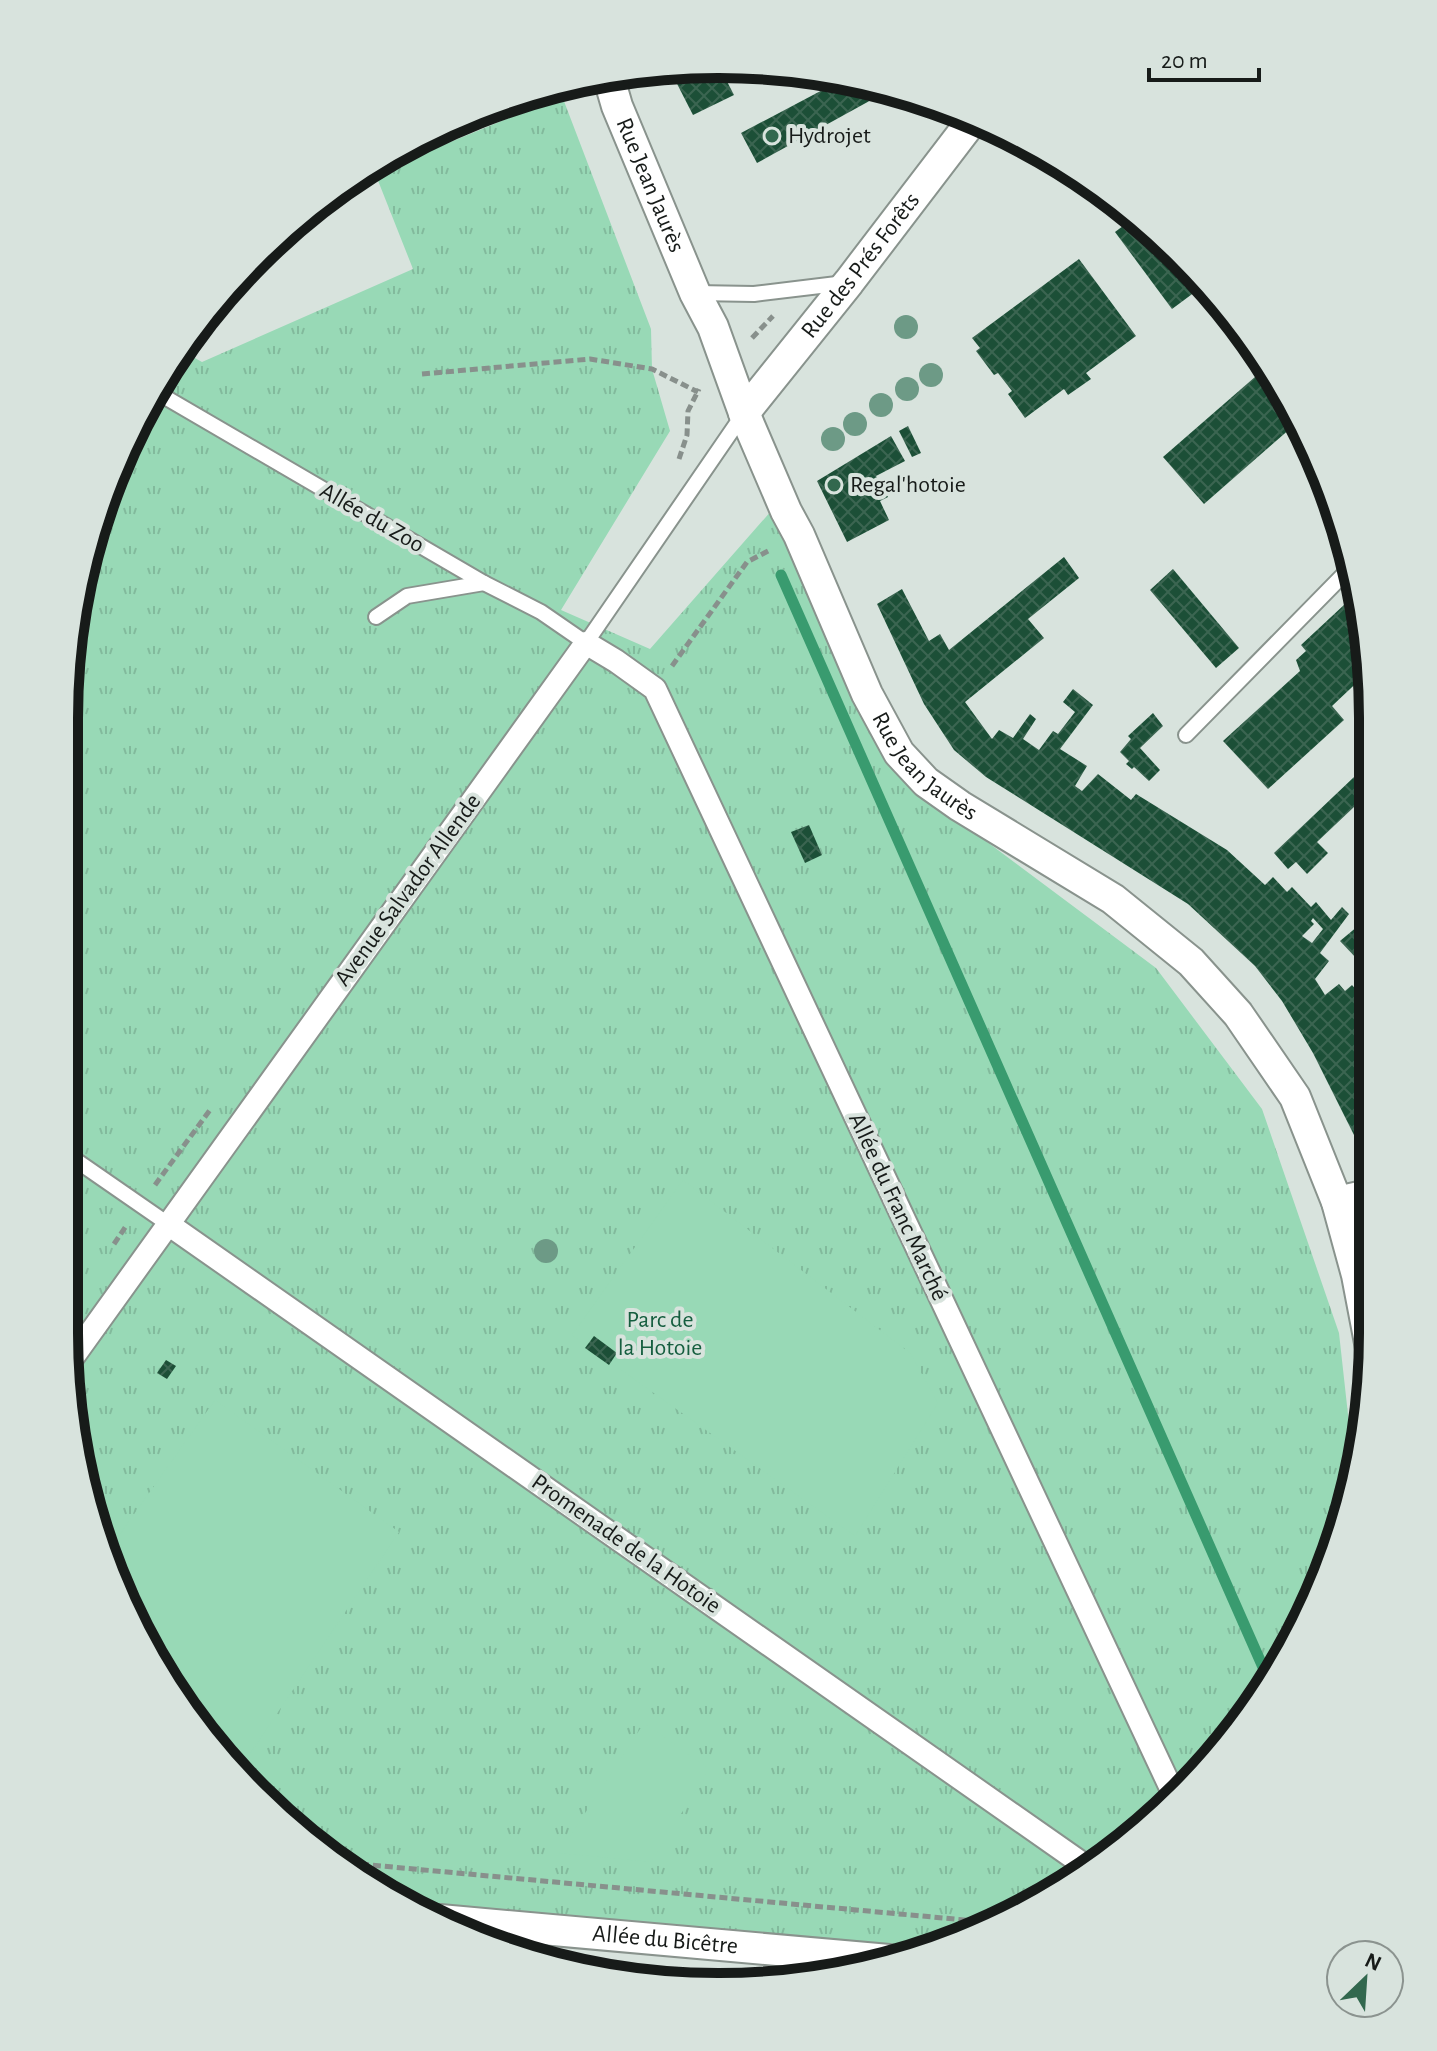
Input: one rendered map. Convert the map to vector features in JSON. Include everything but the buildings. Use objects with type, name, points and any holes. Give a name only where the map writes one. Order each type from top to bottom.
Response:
[{"type":"street","name":"Rue Jean Jaurès","points":[[611,87],[695,293],[713,327],[744,413],[867,694],[899,753],[926,782],[960,806],[1113,899],[1191,962],[1238,1014],[1295,1097],[1337,1202],[1359,1285]]},
{"type":"street","name":"Rue des Prés Forêts","points":[[744,413],[967,128]]},
{"type":"street","name":"Allée du Franc Marché","points":[[586,643],[655,689],[1170,1786]]},
{"type":"street","name":"Avenue Salvador Allende","points":[[78,1349],[586,643]]},
{"type":"street","points":[[1337,1202],[1359,1197]]},
{"type":"street","name":"Promenade de la Hotoie","points":[[168,1224],[1079,1861]]},
{"type":"street","name":"Allée du Bicêtre","points":[[470,1923],[858,1957]]},
{"type":"lane","points":[[695,293],[754,294],[849,282]]},
{"type":"lane","name":"Allée du Zoo","points":[[165,397],[484,583],[541,612],[586,643]]},
{"type":"lane","name":"Avenue Salvador Allende","points":[[586,643],[744,413]]},
{"type":"lane","points":[[1186,735],[1343,576]]},
{"type":"lane","points":[[376,617],[407,596],[484,583]]},
{"type":"lane","points":[[78,1162],[168,1224]]},
{"type":"path","points":[[422,374],[590,359],[652,369],[744,413]]},
{"type":"path","points":[[655,689],[747,562],[799,535]]},
{"type":"path","points":[[362,1864],[972,1921]]},
{"type":"green space","name":"Parc de la Hotoie","points":[[563,98],[651,329],[652,369],[670,431],[561,610],[650,649],[772,510],[903,779],[1156,968],[1262,1109],[1339,1333],[1350,1437],[1337,1498],[1325,1538],[1293,1616],[1273,1653],[1227,1722],[1200,1755],[1141,1814],[1074,1865],[1002,1907],[964,1924],[894,1948],[436,1908],[398,1887],[329,1841],[296,1814],[237,1755],[210,1722],[164,1653],[144,1616],[112,1538],[100,1498],[83,1416],[78,1332],[78,718],[83,635],[90,594],[112,513],[127,473],[164,398],[191,356],[202,362],[413,269],[377,177],[402,162]]},
{"type":"green space","points":[[683,1180],[910,1353],[938,1403],[855,1536],[572,1335]]},
{"type":"green space","points":[[215,1400],[399,1532],[244,1762],[210,1722],[164,1653],[144,1616],[114,1543]]},
{"type":"green space","points":[[644,1723],[709,1769],[651,1862],[559,1853]]},
{"type":"waterway","points":[[781,575],[1263,1668]]},
{"type":"place","name":"Hydrojet","points":[[772,136]]},
{"type":"place","name":"Regal'hotoie","points":[[834,485]]}]
